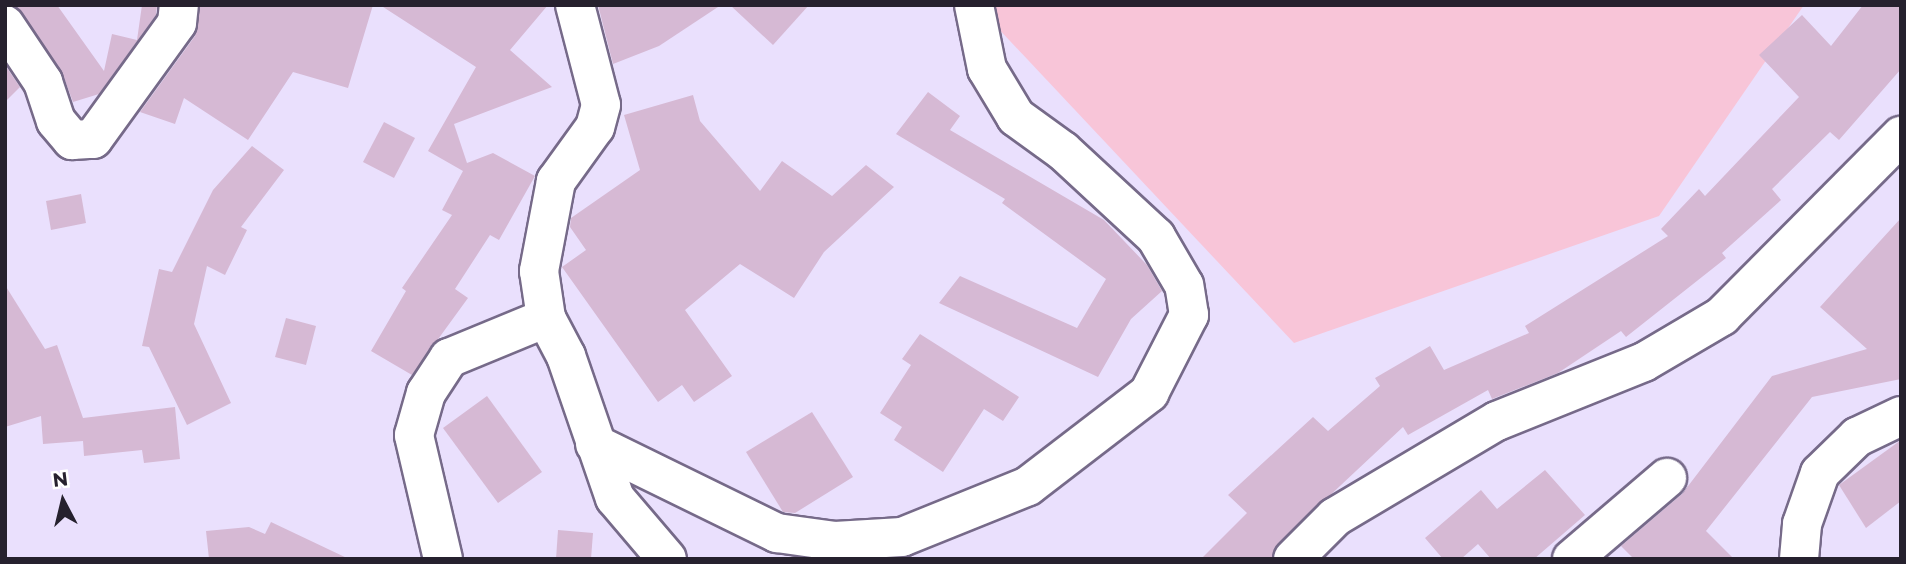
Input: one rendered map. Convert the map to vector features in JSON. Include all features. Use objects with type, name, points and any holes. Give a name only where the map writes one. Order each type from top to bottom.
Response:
[{"type":"street","points":[[5,25],[43,82],[56,121],[72,140],[93,139],[177,23],[179,5]]},
{"type":"street","points":[[575,5],[601,105],[596,127],[556,181],[539,271],[546,318],[615,498],[667,559]]},
{"type":"street","points":[[595,444],[777,533],[835,541],[902,537],[1028,486],[1149,393],[1189,315],[1184,285],[1156,237],[1063,150],[1016,117],[987,69],[974,5]]},
{"type":"street","points":[[1293,559],[1335,517],[1497,421],[1644,362],[1722,316],[1901,136]]},
{"type":"street","points":[[443,559],[414,435],[426,393],[449,358],[546,318]]},
{"type":"street","points":[[1799,559],[1802,524],[1820,473],[1857,437],[1901,416]]},
{"type":"street","points":[[1572,559],[1667,478]]},
{"type":"shaded area","points":[[992,5],[1804,5],[1659,216],[1294,343],[995,25]]},
{"type":"building","points":[[14,5],[57,5],[104,71],[112,34],[137,40],[142,5],[157,5],[156,15],[99,94],[73,102],[61,70]]},
{"type":"building","points":[[200,5],[373,5],[348,88],[293,72],[248,140],[184,98],[175,124],[140,112],[195,36]]},
{"type":"building","points":[[380,5],[548,5],[510,50],[552,87],[454,124],[467,163],[493,153],[535,176],[499,240],[490,235],[455,289],[468,298],[412,375],[371,351],[406,291],[402,288],[452,215],[442,210],[463,171],[428,151],[476,67]]},
{"type":"building","points":[[598,5],[721,5],[659,46],[613,64]]},
{"type":"building","points":[[730,5],[809,5],[773,45]]},
{"type":"building","points":[[1863,5],[1901,5],[1901,69],[1839,140],[1830,132],[1772,189],[1781,200],[1722,253],[1726,258],[1626,337],[1621,331],[1558,373],[1492,399],[1488,390],[1408,435],[1403,427],[1278,544],[1272,559],[1201,559],[1247,513],[1228,495],[1313,417],[1328,431],[1380,386],[1375,378],[1430,346],[1444,370],[1529,333],[1525,326],[1668,236],[1661,229],[1699,189],[1705,196],[1799,97],[1759,55],[1802,15],[1831,46]]},
{"type":"building","points":[[5,65],[20,87],[5,102]]},
{"type":"building","points":[[928,92],[960,116],[950,130],[1104,220],[1147,265],[1162,291],[1131,319],[1098,377],[939,303],[960,276],[1077,328],[1106,279],[1002,203],[1005,199],[896,134]]},
{"type":"building","points":[[693,95],[700,121],[760,191],[782,161],[832,196],[866,165],[894,187],[824,252],[794,298],[740,264],[685,310],[732,376],[694,402],[682,385],[658,402],[562,267],[586,250],[570,227],[571,218],[640,170],[624,115]]},
{"type":"building","points":[[384,122],[415,138],[394,178],[363,162]]},
{"type":"building","points":[[252,146],[284,170],[241,227],[247,230],[225,275],[207,266],[194,324],[231,403],[187,425],[149,347],[142,346],[159,269],[172,272],[213,190]]},
{"type":"building","points":[[81,194],[86,223],[51,230],[46,201]]},
{"type":"building","points":[[1901,218],[1901,379],[1812,397],[1706,531],[1734,559],[1634,559],[1621,546],[1682,494],[1772,376],[1867,349],[1820,307]]},
{"type":"building","points":[[5,285],[45,349],[57,345],[83,418],[175,407],[180,459],[144,463],[142,450],[84,456],[83,441],[43,444],[41,416],[5,427]]},
{"type":"building","points":[[286,318],[316,326],[306,365],[275,357]]},
{"type":"building","points":[[920,334],[1019,397],[1003,421],[984,409],[943,472],[894,440],[902,427],[880,413],[911,365],[902,359]]},
{"type":"building","points":[[487,396],[542,472],[498,503],[443,428]]},
{"type":"building","points":[[812,412],[853,477],[795,513],[783,512],[746,452]]},
{"type":"building","points":[[1901,440],[1901,501],[1866,528],[1839,485]]},
{"type":"building","points":[[1545,470],[1585,515],[1534,559],[1491,559],[1478,544],[1461,559],[1443,559],[1425,538],[1481,490],[1497,509]]},
{"type":"building","points":[[271,522],[349,559],[209,559],[206,531],[249,527],[265,534]]},
{"type":"building","points":[[558,530],[593,533],[591,559],[556,559]]}]
